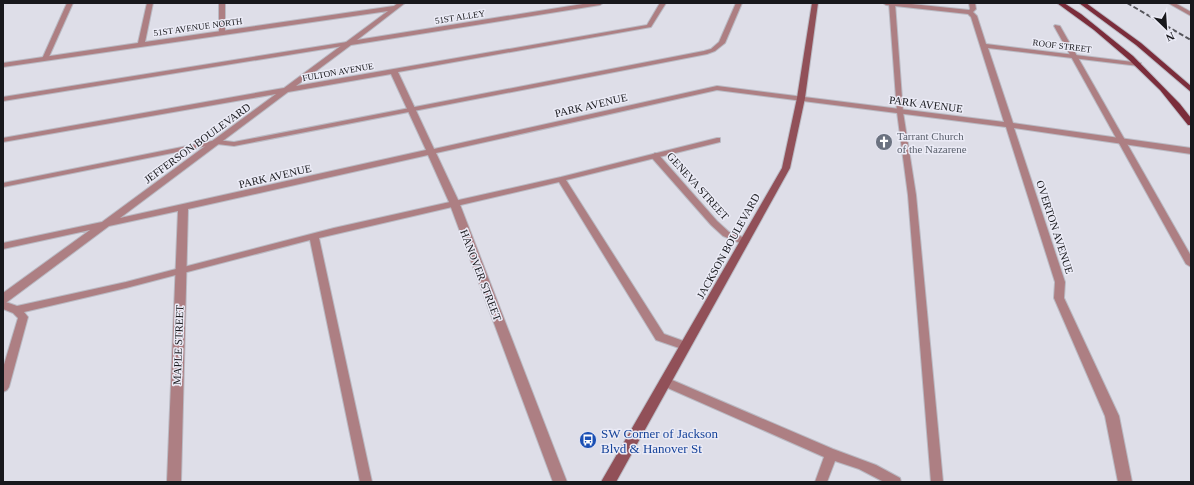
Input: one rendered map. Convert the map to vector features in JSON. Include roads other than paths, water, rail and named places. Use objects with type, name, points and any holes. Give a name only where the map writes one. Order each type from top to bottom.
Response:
[{"type":"main road","points":[[1060,3],[1089,23],[1139,64],[1191,123]]},
{"type":"main road","points":[[1082,3],[1140,44],[1170,68],[1191,90]]},
{"type":"street","points":[[141,45],[150,3]]},
{"type":"street","name":"51ST ALLEY","points":[[347,44],[600,3]]},
{"type":"street","name":"FULTON AVENUE","points":[[3,140],[649,26],[663,3]]},
{"type":"street","name":"JACKSON BOULEVARD","points":[[608,482],[786,168],[801,98],[815,3]]},
{"type":"street","points":[[886,3],[971,8]]},
{"type":"street","points":[[1171,3],[1191,14]]},
{"type":"street","name":"51ST AVENUE NORTH","points":[[3,65],[399,5]]},
{"type":"street","name":"JEFFERSON BOULEVARD","points":[[3,299],[217,142],[399,5]]},
{"type":"street","name":"OVERTON AVENUE","points":[[971,8],[1060,282],[1059,298],[1112,416],[1125,482]]},
{"type":"street","name":"ROOF STREET","points":[[984,46],[1139,64]]},
{"type":"street","name":"HANOVER STREET","points":[[394,72],[454,202],[560,482]]},
{"type":"street","name":"PARK AVENUE","points":[[3,246],[106,223],[183,208],[717,88],[1009,125],[1191,151]]},
{"type":"street","name":"GENEVA STREET","points":[[655,156],[714,224],[726,234],[744,241]]},
{"type":"street","name":"MAPLE STREET","points":[[174,482],[183,208]]},
{"type":"lane","points":[[45,59],[70,3]]},
{"type":"lane","points":[[222,3],[222,33]]},
{"type":"lane","points":[[3,185],[217,142],[234,144],[705,52],[713,50],[722,43],[739,3]]},
{"type":"lane","points":[[892,3],[900,112],[912,195],[937,482]]},
{"type":"lane","points":[[1057,26],[1191,264]]},
{"type":"lane","points":[[3,99],[347,44]]},
{"type":"lane","points":[[18,310],[454,202],[562,179],[717,140]]},
{"type":"lane","points":[[562,179],[660,337],[685,346]]},
{"type":"lane","points":[[314,237],[366,482]]},
{"type":"lane","points":[[3,305],[18,310],[23,316],[3,387]]},
{"type":"lane","points":[[665,382],[831,454],[861,463],[894,482]]},
{"type":"lane","points":[[821,482],[831,454]]},
{"type":"railway","points":[[1127,3],[1191,40]]},
{"type":"place","name":"Tarrant Church of the Nazarene","points":[[884,142]]},
{"type":"place","name":"SW Corner of Jackson Blvd & Hanover St","points":[[588,440]]}]
